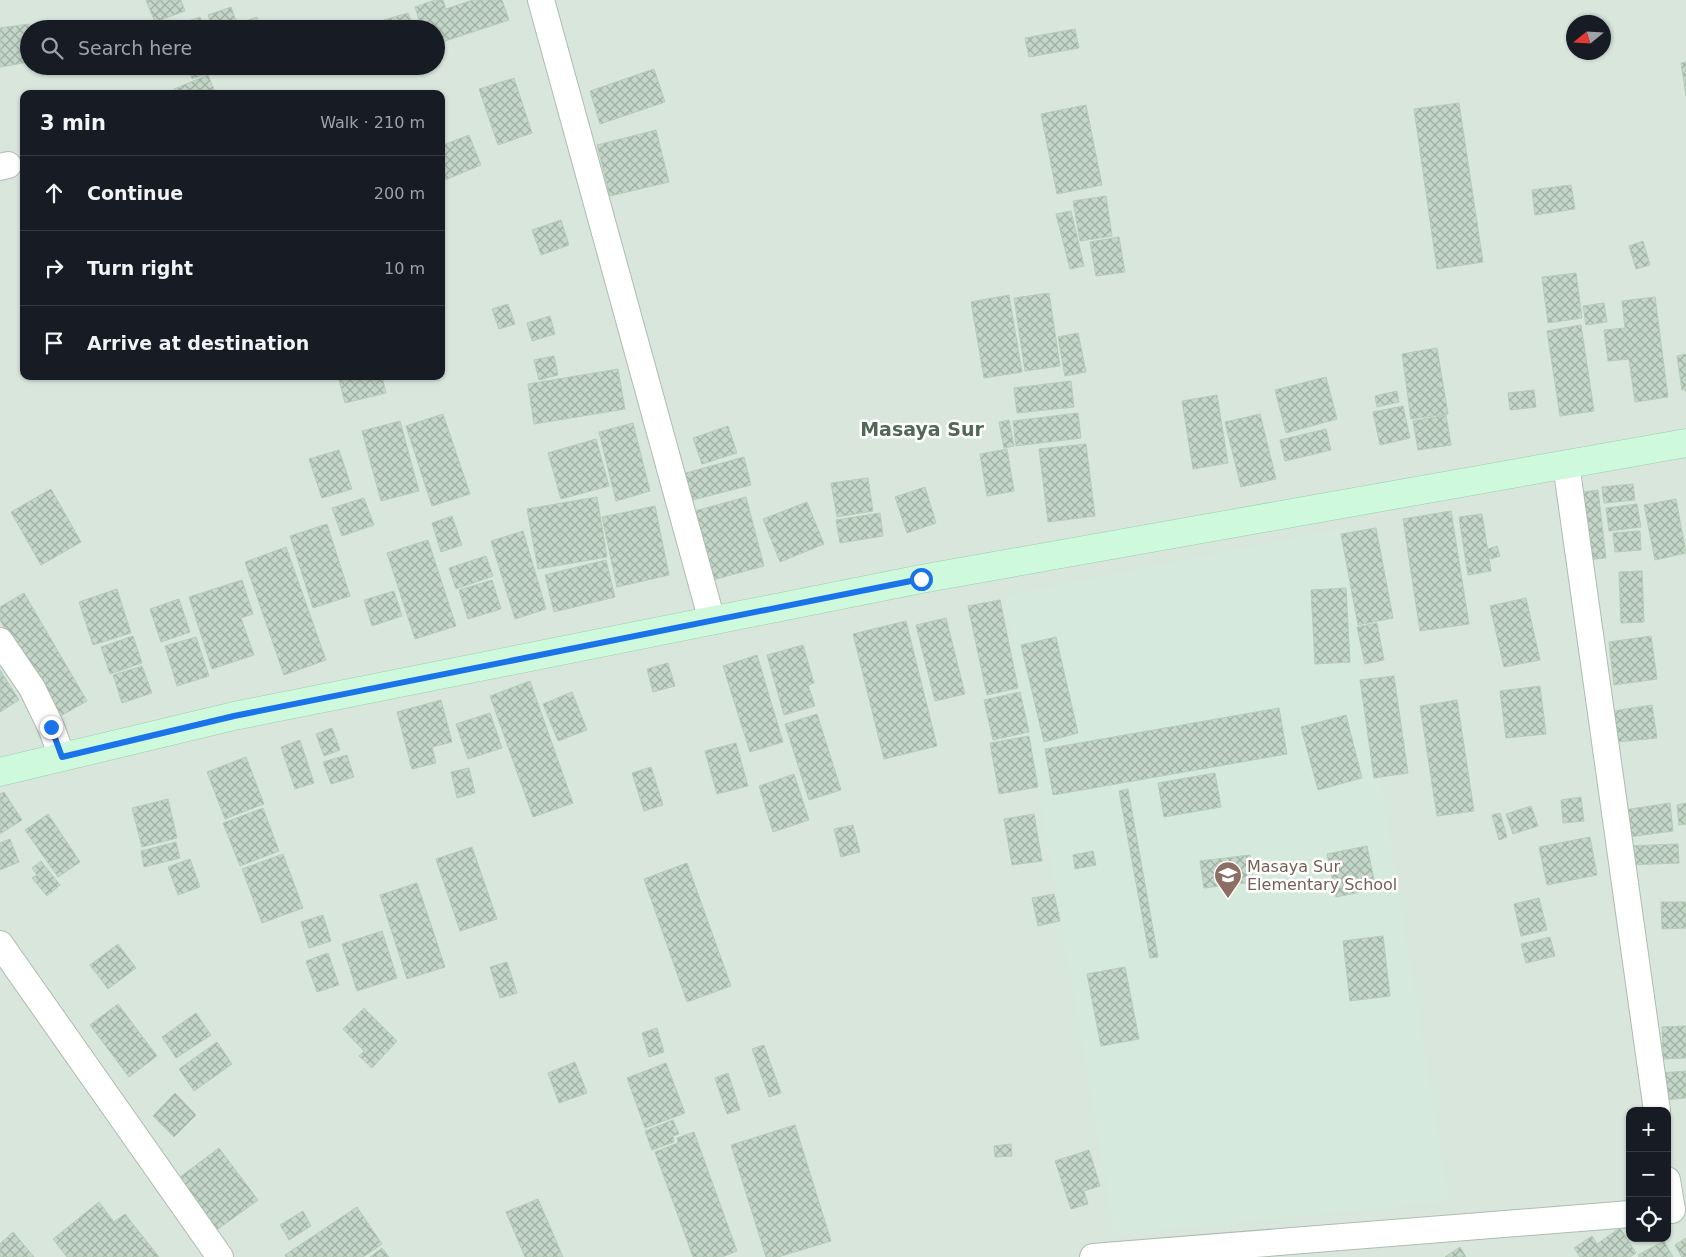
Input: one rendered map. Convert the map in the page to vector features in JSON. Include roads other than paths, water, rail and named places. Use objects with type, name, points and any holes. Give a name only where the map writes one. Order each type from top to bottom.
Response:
[{"type":"main road","points":[[0,772],[234,716],[921,579],[1686,443]]},
{"type":"street","points":[[541,0],[712,621]]},
{"type":"street","points":[[1566,464],[1657,1107]]},
{"type":"street","points":[[0,641],[32,688],[51,727],[62,757]]},
{"type":"street","points":[[0,944],[220,1257]]},
{"type":"street","points":[[1671,1195],[1675,1210]]},
{"type":"street","points":[[1093,1257],[1626,1214]]},
{"type":"place","name":"Masaya Sur Elementary School","points":[[1228,899]]},
{"type":"district","name":"Masaya Sur","points":[[922,429]]}]
